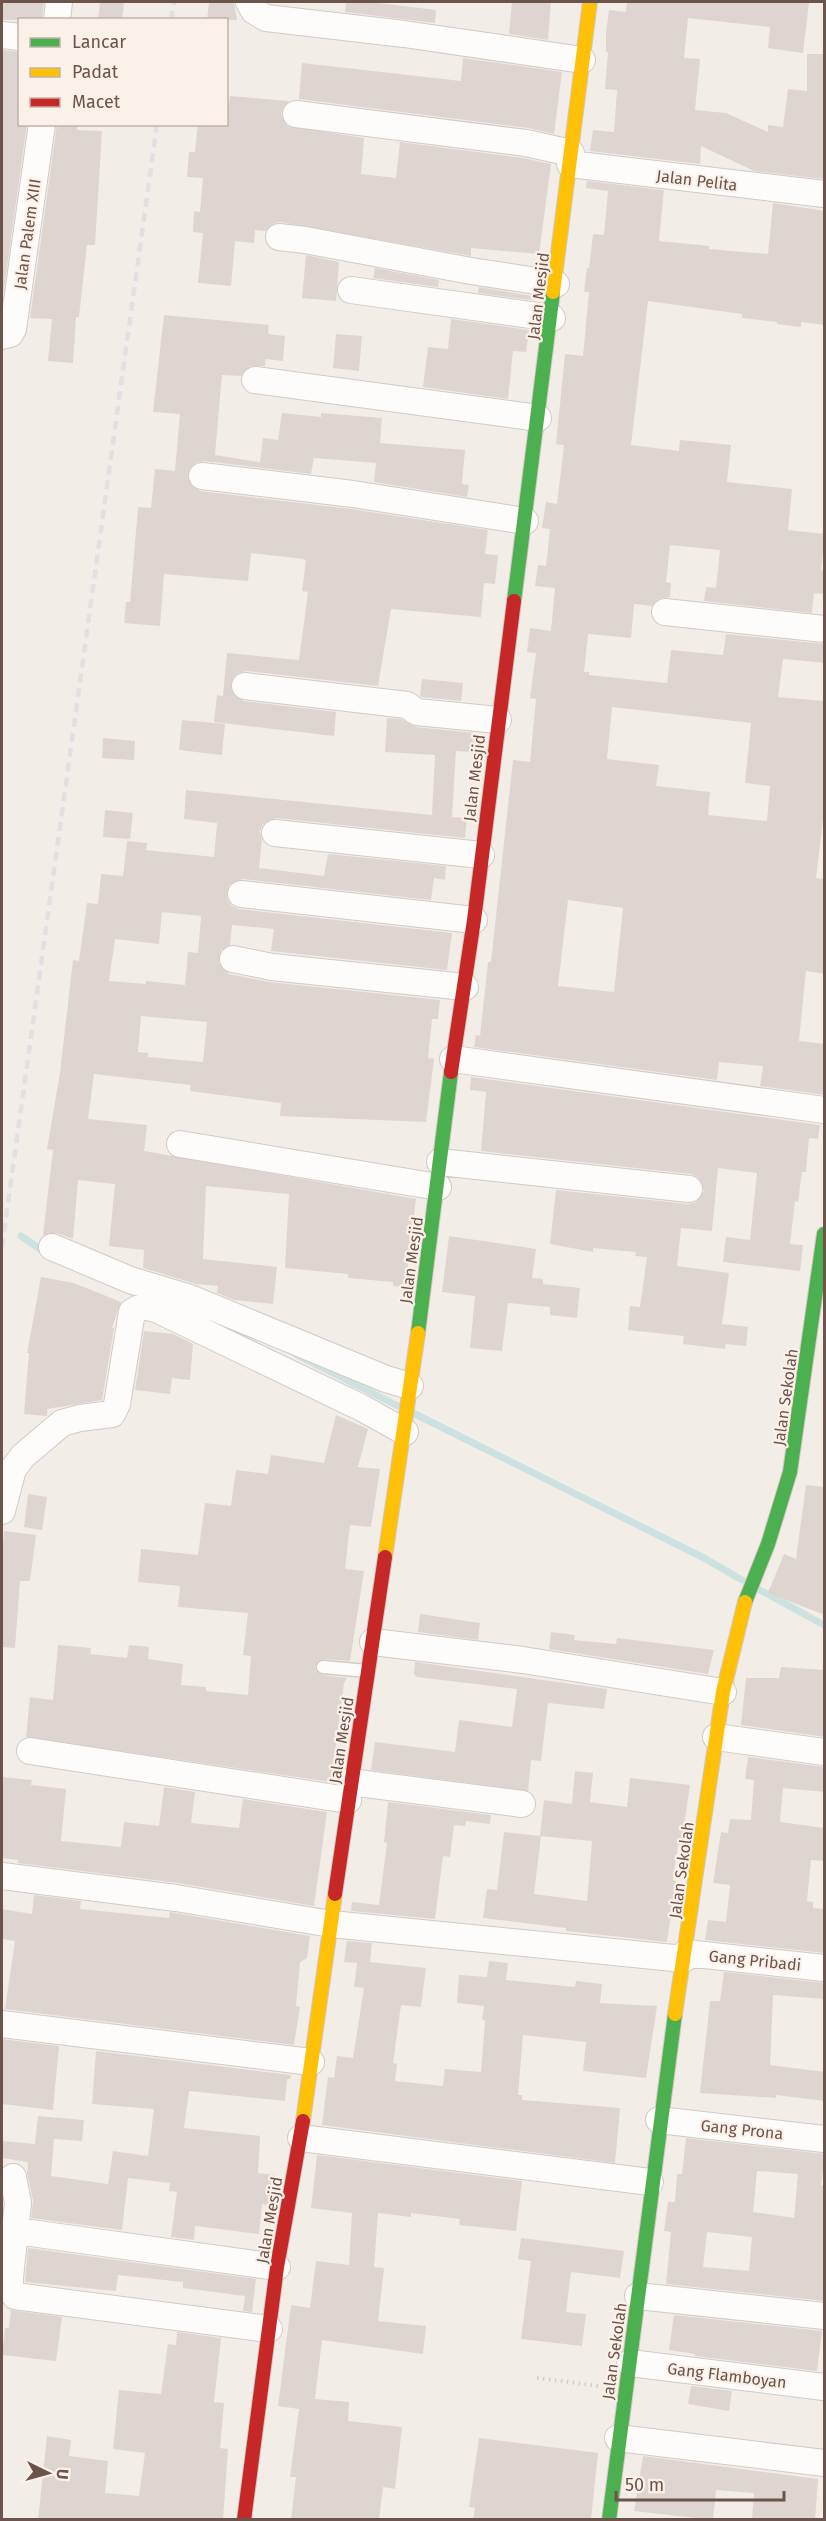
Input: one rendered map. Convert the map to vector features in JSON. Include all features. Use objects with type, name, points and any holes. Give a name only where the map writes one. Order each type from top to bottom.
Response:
[{"type":"street","points":[[57,18],[59,2]]},
{"type":"street","points":[[249,2],[254,11],[266,18],[405,34],[582,60]]},
{"type":"street","name":"Jalan Mesjid","points":[[244,2520],[277,2267],[301,2138],[349,1791],[406,1427],[453,1059],[474,920],[591,2]]},
{"type":"street","points":[[2,35],[18,37]]},
{"type":"street","name":"Jalan Pelita","points":[[296,114],[526,143],[570,158],[825,194]]},
{"type":"street","name":"Jalan Palem XIII","points":[[2,336],[10,334],[14,329],[42,126]]},
{"type":"street","points":[[279,237],[556,284]]},
{"type":"street","points":[[351,290],[552,318]]},
{"type":"street","points":[[255,380],[538,418]]},
{"type":"street","points":[[202,476],[353,494],[525,521]]},
{"type":"street","points":[[665,612],[825,629]]},
{"type":"street","points":[[245,686],[407,705],[417,712],[498,720]]},
{"type":"street","points":[[275,833],[481,855]]},
{"type":"street","points":[[241,894],[474,920]]},
{"type":"street","points":[[233,959],[272,967],[465,987]]},
{"type":"street","points":[[453,1059],[825,1110]]},
{"type":"street","points":[[180,1144],[439,1174],[689,1189]]},
{"type":"street","name":"Jalan Sekolah","points":[[609,2520],[618,2438],[639,2296],[650,2182],[723,1692],[744,1603],[768,1544],[790,1472],[825,1234]]},
{"type":"street","points":[[52,1247],[119,1276],[190,1298],[410,1391]]},
{"type":"street","points":[[2,1511],[13,1469],[23,1456],[70,1419],[112,1414],[117,1404],[132,1312],[143,1306],[177,1319],[406,1427]]},
{"type":"street","points":[[373,1642],[523,1660],[723,1692]]},
{"type":"street","points":[[716,1737],[825,1752]]},
{"type":"street","points":[[30,1751],[349,1791],[522,1804]]},
{"type":"street","name":"Gang Pribadi","points":[[2,1876],[176,1898],[331,1924],[825,1968]]},
{"type":"street","points":[[2,2024],[310,2062]]},
{"type":"street","name":"Gang Prona","points":[[659,2120],[825,2139]]},
{"type":"street","points":[[301,2138],[650,2182]]},
{"type":"street","points":[[14,2177],[18,2203],[10,2277],[15,2296],[269,2329]]},
{"type":"street","points":[[16,2231],[277,2267]]},
{"type":"street","points":[[639,2296],[825,2316]]},
{"type":"street","name":"Gang Flamboyan","points":[[630,2362],[825,2387]]},
{"type":"street","points":[[618,2438],[825,2463]]},
{"type":"lane","points":[[323,1667],[369,1671]]},
{"type":"path","points":[[537,2378],[626,2389]]},
{"type":"building","points":[[2,2],[44,2],[42,18],[2,20]]},
{"type":"building","points":[[100,2],[124,2],[122,18],[98,18]]},
{"type":"building","points":[[209,2],[234,2],[237,20],[207,18]]},
{"type":"building","points":[[346,2],[371,2],[436,10],[435,23],[345,12]]},
{"type":"building","points":[[512,2],[551,2],[548,40],[509,34]]},
{"type":"building","points":[[627,2],[809,2],[803,53],[768,48],[770,27],[688,18],[684,58],[700,59],[695,110],[726,113],[768,132],[768,125],[783,127],[788,89],[807,91],[807,54],[825,54],[823,179],[754,171],[701,146],[700,164],[590,151],[593,130],[614,132],[617,90],[605,89],[608,52],[606,52],[606,33],[609,10],[626,12]]},
{"type":"building","points":[[2,50],[18,52],[18,126],[27,126],[2,303]]},
{"type":"building","points":[[463,58],[562,72],[554,134],[528,128],[299,99],[302,63],[461,81]]},
{"type":"building","points":[[230,96],[289,101],[281,113],[287,126],[364,138],[361,174],[396,178],[400,142],[523,158],[551,164],[539,254],[471,248],[471,256],[280,222],[273,224],[266,231],[255,230],[254,243],[235,241],[231,286],[198,283],[203,233],[193,232],[194,211],[200,212],[203,178],[187,177],[189,152],[195,152],[198,126],[228,126]]},
{"type":"building","points":[[57,126],[77,126],[77,130],[102,131],[95,245],[87,245],[79,317],[76,317],[73,363],[48,361],[52,319],[30,318]]},
{"type":"building","points":[[587,181],[664,190],[659,241],[709,246],[709,249],[768,254],[773,203],[825,211],[825,325],[801,322],[801,327],[777,324],[777,322],[742,318],[742,314],[648,301],[631,445],[679,451],[680,440],[731,445],[727,482],[792,489],[788,530],[825,534],[821,570],[825,571],[825,594],[814,593],[812,613],[704,601],[706,587],[716,588],[720,550],[670,545],[666,582],[671,583],[670,597],[658,599],[652,606],[634,604],[631,638],[588,634],[584,672],[589,672],[589,675],[667,683],[671,650],[723,655],[726,634],[825,644],[825,663],[783,659],[778,697],[825,701],[825,803],[816,878],[825,879],[825,974],[806,971],[799,1041],[825,1044],[825,1095],[760,1086],[763,1066],[719,1062],[717,1080],[474,1047],[476,1035],[480,1036],[488,962],[491,962],[513,760],[530,762],[536,699],[530,698],[536,653],[527,652],[530,628],[551,631],[555,588],[535,586],[538,565],[546,566],[550,529],[542,528],[546,502],[557,504],[564,445],[556,444],[565,354],[583,356],[589,292],[584,292],[587,268],[589,268],[593,234],[604,235],[608,191],[586,188]],"holes":[[[612,707],[751,723],[745,783],[770,786],[767,821],[708,815],[710,792],[656,786],[659,765],[607,759]],[[568,900],[623,908],[614,992],[558,986]]]},
{"type":"building","points":[[306,255],[339,262],[336,301],[302,298]]},
{"type":"building","points":[[375,268],[439,280],[438,287],[373,278]]},
{"type":"building","points":[[479,287],[532,296],[532,300],[478,293]]},
{"type":"building","points":[[164,315],[269,325],[268,334],[285,336],[283,361],[266,359],[265,366],[250,366],[241,376],[222,375],[215,455],[260,462],[263,438],[278,440],[282,413],[321,417],[321,413],[382,418],[380,443],[465,450],[462,484],[469,485],[467,497],[374,482],[376,463],[314,458],[311,474],[204,461],[190,468],[189,482],[200,491],[351,509],[488,530],[485,554],[498,555],[495,584],[484,583],[481,617],[391,609],[378,686],[247,671],[233,678],[232,692],[243,701],[336,712],[334,736],[214,722],[217,695],[223,696],[227,653],[299,660],[308,592],[302,591],[306,561],[303,559],[251,553],[248,581],[164,574],[160,626],[124,623],[126,602],[130,602],[138,507],[151,508],[155,469],[175,471],[180,414],[153,412]]},
{"type":"building","points":[[451,319],[529,330],[526,352],[513,351],[508,399],[423,387],[428,347],[448,349]]},
{"type":"building","points":[[336,334],[362,336],[359,371],[333,368]]},
{"type":"building","points":[[422,679],[463,683],[461,701],[420,696]]},
{"type":"building","points":[[387,718],[401,719],[416,727],[474,733],[472,752],[456,751],[452,817],[467,818],[465,838],[276,818],[263,824],[260,831],[262,840],[259,868],[324,876],[328,854],[446,866],[445,880],[434,878],[431,900],[243,879],[229,885],[227,899],[232,906],[239,909],[452,933],[447,970],[271,951],[274,929],[232,925],[230,945],[221,950],[219,963],[229,974],[269,982],[440,1000],[438,1019],[432,1019],[428,1058],[434,1059],[426,1122],[280,1116],[281,1103],[190,1091],[191,1085],[94,1074],[88,1119],[147,1125],[144,1151],[416,1199],[405,1287],[393,1286],[393,1282],[348,1278],[348,1274],[285,1268],[289,1194],[206,1186],[203,1259],[277,1267],[273,1304],[234,1300],[217,1293],[218,1286],[196,1284],[143,1268],[144,1250],[109,1246],[115,1184],[78,1180],[73,1239],[57,1233],[43,1235],[53,1150],[47,1149],[60,1073],[73,960],[79,961],[87,903],[98,904],[101,874],[123,876],[127,841],[147,843],[146,850],[214,857],[217,823],[184,819],[186,790],[432,815],[435,755],[385,752]],"holes":[[[162,912],[201,916],[198,953],[188,952],[185,985],[146,981],[146,984],[109,981],[115,939],[159,944]],[[141,1016],[207,1022],[203,1062],[148,1057],[148,1053],[138,1052]]]},
{"type":"building","points":[[182,720],[225,724],[222,755],[179,750]]},
{"type":"building","points":[[103,738],[135,741],[134,760],[102,758]]},
{"type":"building","points":[[105,810],[133,813],[130,839],[103,837]]},
{"type":"building","points":[[471,1077],[820,1125],[818,1139],[809,1138],[806,1172],[802,1172],[798,1202],[795,1201],[790,1244],[803,1245],[800,1271],[723,1262],[726,1237],[750,1240],[757,1173],[718,1168],[712,1231],[681,1228],[677,1266],[729,1273],[722,1324],[748,1327],[746,1346],[726,1344],[725,1349],[683,1344],[684,1336],[628,1330],[630,1306],[640,1307],[647,1257],[635,1256],[636,1252],[593,1248],[593,1252],[550,1244],[556,1190],[688,1204],[696,1202],[704,1191],[698,1177],[691,1174],[481,1151],[486,1092],[470,1090]]},
{"type":"building","points":[[449,1236],[536,1249],[532,1278],[543,1279],[543,1284],[580,1288],[577,1318],[550,1315],[550,1307],[508,1303],[502,1351],[470,1348],[475,1296],[442,1292]]},
{"type":"building","points":[[41,1277],[74,1283],[121,1302],[112,1328],[114,1328],[102,1400],[47,1409],[47,1416],[24,1414],[29,1353],[27,1353]]},
{"type":"building","points":[[144,1331],[173,1334],[193,1344],[190,1380],[172,1378],[170,1394],[135,1390]]},
{"type":"building","points":[[336,1415],[368,1429],[358,1467],[380,1469],[371,1527],[350,1525],[345,1569],[364,1571],[350,1661],[323,1659],[315,1666],[316,1671],[322,1675],[347,1678],[344,1683],[331,1782],[26,1737],[30,1697],[53,1700],[58,1645],[91,1648],[90,1654],[127,1658],[129,1645],[149,1647],[148,1659],[183,1664],[181,1685],[206,1687],[206,1691],[248,1695],[251,1656],[243,1655],[248,1613],[178,1607],[180,1586],[138,1582],[141,1549],[198,1555],[205,1503],[231,1506],[236,1470],[268,1474],[271,1455],[324,1463]]},
{"type":"building","points":[[806,1485],[825,1487],[825,1615],[768,1593],[784,1554],[796,1559]]},
{"type":"building","points":[[28,1494],[47,1497],[42,1530],[24,1527]]},
{"type":"building","points":[[4,1531],[36,1535],[30,1581],[20,1581],[15,1648],[2,1647]]},
{"type":"building","points":[[420,1614],[480,1623],[478,1640],[418,1632]]},
{"type":"building","points":[[551,1632],[575,1635],[574,1640],[616,1644],[617,1638],[714,1650],[708,1674],[549,1649]]},
{"type":"building","points":[[415,1662],[607,1689],[604,1709],[548,1703],[541,1761],[531,1760],[528,1791],[371,1770],[375,1742],[455,1752],[459,1720],[512,1727],[517,1689],[417,1677],[414,1674]]},
{"type":"building","points":[[781,1667],[825,1670],[825,1737],[741,1725],[746,1678],[779,1678]]},
{"type":"building","points":[[748,1757],[825,1767],[825,1792],[783,1788],[780,1822],[825,1828],[825,1861],[811,1860],[807,1901],[813,1902],[813,1908],[825,1909],[825,1953],[705,1940],[708,1920],[726,1922],[730,1885],[713,1883],[721,1832],[728,1833],[730,1819],[751,1820],[754,1780],[745,1779]]},
{"type":"building","points":[[575,1771],[593,1773],[590,1802],[627,1807],[630,1778],[690,1785],[681,1845],[678,1845],[673,1880],[676,1881],[667,1942],[566,1931],[566,1928],[483,1918],[487,1889],[497,1890],[504,1832],[540,1836],[544,1800],[572,1804]],"holes":[[[541,1836],[592,1841],[587,1901],[534,1894]]]},
{"type":"building","points":[[2,1777],[32,1780],[31,1785],[66,1789],[61,1841],[121,1847],[124,1822],[159,1826],[164,1787],[195,1792],[191,1823],[239,1828],[243,1799],[327,1812],[314,1906],[178,1883],[18,1863],[18,1860],[2,1858]]},
{"type":"building","points":[[388,1802],[491,1815],[490,1824],[466,1821],[465,1826],[454,1825],[450,1857],[443,1856],[435,1919],[351,1911],[352,1902],[379,1905],[387,1843],[384,1842]]},
{"type":"building","points":[[34,1895],[81,1901],[80,1909],[169,1918],[170,1912],[310,1936],[307,1958],[300,1962],[296,2006],[300,2007],[294,2045],[5,2009],[15,1941],[2,1939],[2,1909],[32,1914]]},
{"type":"building","points":[[347,1941],[372,1943],[370,1962],[426,1968],[421,2007],[401,2005],[393,2063],[397,2064],[395,2081],[443,2086],[445,2069],[481,2072],[484,2006],[457,2003],[459,1975],[487,1977],[489,1961],[508,1963],[506,1980],[575,1987],[576,1981],[602,1984],[600,2003],[657,2006],[646,2078],[583,2071],[586,2042],[523,2035],[518,2095],[522,2095],[522,2100],[620,2108],[615,2163],[322,2125],[328,2077],[334,2078],[337,2056],[353,2058],[364,1988],[354,1987],[357,1963],[344,1962]]},
{"type":"building","points":[[724,1972],[825,1983],[825,1999],[773,1995],[770,2065],[825,2072],[825,2101],[776,2095],[776,2098],[700,2093],[710,2001],[720,2001]]},
{"type":"building","points":[[2,2039],[59,2046],[53,2110],[2,2104]]},
{"type":"building","points":[[96,2051],[291,2075],[290,2079],[287,2079],[285,2101],[189,2091],[184,2128],[260,2136],[258,2173],[275,2175],[269,2205],[262,2204],[259,2234],[195,2226],[194,2240],[171,2237],[177,2192],[169,2191],[170,2183],[128,2178],[122,2230],[31,2218],[33,2200],[27,2173],[28,2162],[2,2158],[2,2141],[35,2144],[38,2116],[84,2120],[82,2141],[54,2139],[51,2176],[108,2184],[113,2151],[148,2156],[154,2109],[92,2104]]},
{"type":"building","points":[[686,2138],[825,2154],[821,2185],[825,2186],[825,2301],[666,2284],[671,2232],[664,2231],[668,2202],[675,2202],[677,2174],[682,2174]],"holes":[[[757,2171],[798,2174],[794,2218],[753,2212]],[[707,2232],[752,2237],[749,2271],[703,2267]]]},
{"type":"building","points":[[317,2155],[522,2181],[516,2231],[459,2225],[460,2219],[411,2213],[411,2217],[378,2213],[374,2267],[384,2268],[378,2321],[426,2326],[423,2354],[322,2340],[315,2399],[349,2402],[348,2421],[402,2427],[395,2489],[383,2487],[379,2520],[291,2520],[296,2477],[290,2477],[299,2409],[278,2406],[291,2305],[310,2308],[316,2261],[349,2265],[352,2213],[311,2208]]},
{"type":"building","points":[[521,2238],[624,2251],[620,2278],[571,2272],[566,2312],[586,2314],[582,2346],[521,2339],[531,2261],[518,2259]]},
{"type":"building","points":[[28,2248],[256,2279],[252,2312],[243,2311],[245,2296],[183,2288],[183,2282],[118,2275],[116,2291],[25,2282]]},
{"type":"building","points":[[11,2310],[62,2317],[56,2361],[2,2355],[5,2328],[9,2328]]},
{"type":"building","points":[[674,2315],[822,2331],[817,2371],[695,2356],[695,2354],[669,2350]]},
{"type":"building","points":[[177,2332],[221,2338],[214,2402],[224,2403],[220,2448],[228,2449],[223,2520],[38,2520],[47,2436],[71,2440],[69,2456],[108,2461],[105,2493],[139,2496],[145,2453],[113,2449],[119,2390],[161,2394],[168,2344],[176,2345]]},
{"type":"building","points":[[691,2386],[732,2391],[729,2411],[688,2404]]},
{"type":"building","points":[[479,2438],[598,2453],[591,2520],[473,2520],[475,2508],[469,2507]]},
{"type":"building","points":[[643,2456],[818,2479],[815,2520],[752,2520],[754,2493],[716,2490],[713,2520],[634,2511]]},
{"type":"waterway","points":[[21,1236],[46,1253]]},
{"type":"waterway","points":[[297,1355],[400,1407]]},
{"type":"waterway","points":[[415,1414],[704,1558],[742,1580]]},
{"type":"waterway","points":[[760,1590],[824,1625]]},
{"type":"railway","points":[[171,18],[174,2]]},
{"type":"railway","points":[[2,1247],[157,126]]},
{"type":"traffic: fast","points":[[514,601],[553,292]]},
{"type":"traffic: fast","points":[[418,1333],[451,1072]]},
{"type":"traffic: fast","points":[[745,1602],[768,1544],[790,1472],[824,1234]]},
{"type":"traffic: fast","points":[[609,2520],[675,2014]]},
{"type":"traffic: slow","points":[[553,292],[590,2]]},
{"type":"traffic: slow","points":[[385,1557],[418,1333]]},
{"type":"traffic: slow","points":[[675,2014],[723,1692],[745,1602]]},
{"type":"traffic: slow","points":[[303,2121],[335,1894]]},
{"type":"traffic: jam","points":[[451,1072],[474,920],[514,601]]},
{"type":"traffic: jam","points":[[335,1894],[385,1557]]},
{"type":"traffic: jam","points":[[244,2520],[277,2267],[303,2121]]}]
